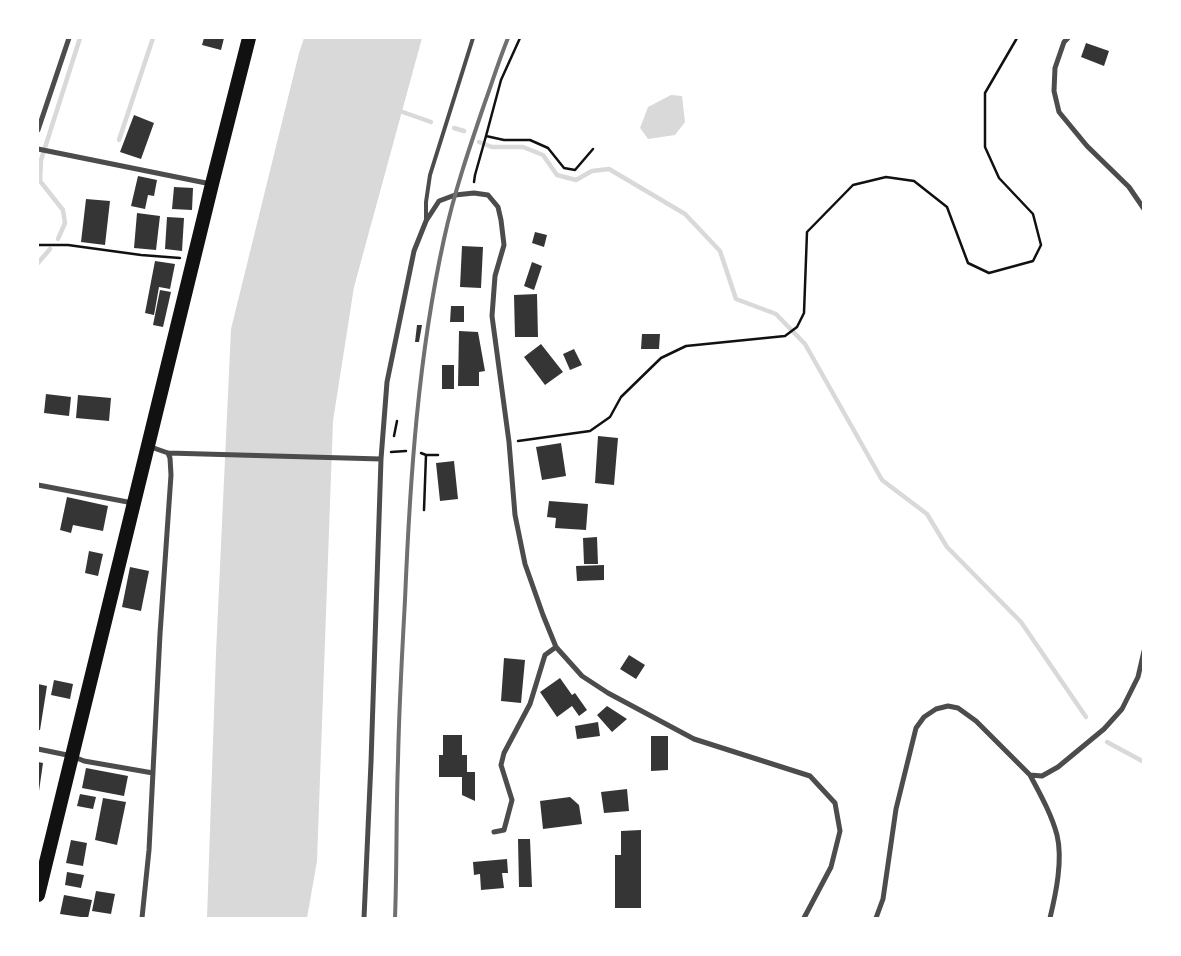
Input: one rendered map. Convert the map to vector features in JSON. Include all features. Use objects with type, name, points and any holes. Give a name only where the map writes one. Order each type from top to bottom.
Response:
[{"type":"highway","points":[[38,895],[249,38]]},
{"type":"street","points":[[38,130],[69,38]]},
{"type":"street","points":[[1068,38],[1064,42],[1055,68],[1054,91],[1059,112],[1088,146],[1129,187],[1144,209]]},
{"type":"street","points":[[38,149],[212,184]]},
{"type":"street","points":[[364,918],[372,762],[381,459],[387,382],[414,251],[426,221],[439,201],[455,194],[474,193],[488,195],[498,206],[501,220],[504,245],[495,276],[492,316],[509,442],[515,515],[525,564],[556,647],[582,676],[608,693],[694,739],[810,776],[835,803],[840,831],[830,867],[804,918]]},
{"type":"street","points":[[148,446],[168,453],[381,459]]},
{"type":"street","points":[[142,918],[149,850],[160,634],[171,475],[168,453]]},
{"type":"street","points":[[38,485],[134,503]]},
{"type":"street","points":[[494,832],[504,830],[512,800],[501,765],[504,754],[530,704],[545,655],[556,647]]},
{"type":"street","points":[[1030,775],[1042,776],[1058,767],[1104,729],[1122,709],[1138,677],[1144,651]]},
{"type":"street","points":[[876,918],[883,900],[896,808],[916,728],[924,717],[948,706],[958,708],[976,721],[1030,775],[1047,806],[1057,836],[1059,864],[1055,898],[1050,918]]},
{"type":"street","points":[[38,749],[72,756],[84,761],[153,774]]},
{"type":"lane","points":[[426,221],[426,202],[430,175],[473,38]]},
{"type":"path","points":[[474,193],[475,174],[501,80],[520,38]]},
{"type":"path","points":[[509,442],[590,431],[610,417],[621,397],[661,358],[686,346],[785,336],[797,327],[804,313],[807,232],[853,185],[886,177],[914,181],[947,207],[968,263],[989,273],[1033,261],[1041,245],[1033,214],[999,178],[985,147],[986,93],[1017,38]]},
{"type":"path","points":[[486,136],[504,140],[530,140],[548,148],[564,168],[574,170],[593,149]]},
{"type":"path","points":[[38,245],[68,246],[141,256],[194,258]]},
{"type":"path","points":[[421,453],[438,455]]},
{"type":"path","points":[[424,510],[426,455]]},
{"type":"shaded area","points":[[304,38],[422,38],[354,287],[333,421],[317,861],[307,918],[207,918],[216,653],[231,329]]},
{"type":"shaded area","points":[[671,95],[682,96],[685,122],[675,135],[648,139],[640,128],[648,107]]},
{"type":"building","points":[[204,38],[224,38],[221,50],[202,45]]},
{"type":"building","points":[[1086,43],[1109,51],[1104,66],[1081,57]]},
{"type":"building","points":[[134,115],[154,123],[141,159],[120,152]]},
{"type":"building","points":[[138,176],[157,180],[154,196],[148,195],[145,209],[131,206]]},
{"type":"building","points":[[174,187],[193,188],[192,210],[172,209]]},
{"type":"building","points":[[86,199],[110,201],[105,245],[81,242]]},
{"type":"building","points":[[137,213],[160,216],[156,250],[134,248]]},
{"type":"building","points":[[167,217],[184,218],[182,251],[165,249]]},
{"type":"building","points":[[535,232],[547,235],[544,247],[532,243]]},
{"type":"building","points":[[462,246],[483,247],[481,288],[460,287]]},
{"type":"building","points":[[155,261],[175,264],[170,289],[159,287],[154,315],[145,313]]},
{"type":"building","points":[[532,262],[542,266],[534,290],[524,286]]},
{"type":"building","points":[[160,290],[171,292],[163,327],[153,325]]},
{"type":"building","points":[[537,294],[538,337],[515,337],[514,295]]},
{"type":"building","points":[[451,306],[464,306],[464,322],[450,322]]},
{"type":"building","points":[[417,325],[422,325],[419,342],[415,342]]},
{"type":"building","points":[[459,331],[478,332],[485,371],[479,372],[479,386],[458,386]]},
{"type":"building","points":[[642,334],[660,334],[659,349],[641,349]]},
{"type":"building","points":[[541,344],[563,372],[545,385],[524,357]]},
{"type":"building","points":[[574,349],[582,365],[570,370],[563,354]]},
{"type":"building","points":[[442,365],[454,365],[454,389],[442,389]]},
{"type":"building","points":[[46,394],[71,397],[69,416],[44,413]]},
{"type":"building","points":[[78,395],[111,398],[109,421],[76,418]]},
{"type":"building","points":[[598,436],[618,438],[614,485],[595,483]]},
{"type":"building","points":[[561,443],[566,476],[542,480],[536,447]]},
{"type":"building","points":[[454,461],[458,499],[440,501],[436,463]]},
{"type":"building","points":[[67,497],[108,506],[103,531],[73,525],[71,533],[60,530]]},
{"type":"building","points":[[549,501],[588,504],[586,530],[555,528],[556,518],[547,517]]},
{"type":"building","points":[[597,537],[598,564],[584,564],[583,538]]},
{"type":"building","points":[[89,551],[103,554],[98,576],[85,573]]},
{"type":"building","points":[[604,565],[604,580],[577,581],[576,566]]},
{"type":"building","points":[[130,567],[149,571],[141,611],[122,607]]},
{"type":"building","points":[[629,655],[645,665],[636,679],[620,669]]},
{"type":"building","points":[[504,658],[525,660],[521,703],[501,701]]},
{"type":"building","points":[[560,678],[572,695],[575,693],[587,710],[579,716],[572,706],[557,717],[540,692]]},
{"type":"building","points":[[54,680],[73,684],[70,699],[51,695]]},
{"type":"building","points":[[38,684],[47,686],[40,730],[38,730]]},
{"type":"building","points":[[607,706],[627,719],[612,732],[597,715]]},
{"type":"building","points":[[598,722],[600,736],[577,739],[575,726]]},
{"type":"building","points":[[443,735],[462,735],[462,755],[467,755],[467,772],[475,772],[475,801],[462,795],[462,777],[439,777],[439,755],[443,755]]},
{"type":"building","points":[[651,736],[668,736],[668,770],[651,771]]},
{"type":"building","points":[[38,762],[43,763],[39,791],[38,791]]},
{"type":"building","points":[[86,768],[128,776],[124,796],[82,788]]},
{"type":"building","points":[[627,789],[629,811],[604,813],[601,792]]},
{"type":"building","points":[[80,794],[96,797],[93,809],[77,806]]},
{"type":"building","points":[[570,797],[579,805],[582,824],[543,829],[540,801]]},
{"type":"building","points":[[103,798],[126,802],[117,845],[95,840]]},
{"type":"building","points":[[641,830],[641,908],[615,908],[615,855],[621,855],[621,831]]},
{"type":"building","points":[[518,839],[530,839],[532,887],[519,887]]},
{"type":"building","points":[[71,840],[87,843],[83,866],[66,863]]},
{"type":"building","points":[[507,859],[508,873],[502,873],[504,888],[481,890],[480,874],[474,875],[473,862]]},
{"type":"building","points":[[67,872],[84,875],[81,888],[65,885]]},
{"type":"building","points":[[96,891],[115,894],[111,914],[92,911]]},
{"type":"building","points":[[64,895],[92,900],[88,918],[60,914]]},
{"type":"waterway","points":[[58,239],[65,223],[63,210],[40,181],[41,160],[80,38]]},
{"type":"waterway","points":[[119,140],[153,38]]},
{"type":"waterway","points":[[397,110],[431,122]]},
{"type":"waterway","points":[[454,128],[464,131]]},
{"type":"waterway","points":[[479,142],[492,147],[523,147],[543,155],[557,175],[576,180],[592,171],[609,169],[685,214],[720,251],[736,299],[776,314],[805,344],[882,480],[927,514],[947,547],[1021,622],[1086,717]]},
{"type":"waterway","points":[[38,263],[50,249]]},
{"type":"waterway","points":[[1107,742],[1144,762]]},
{"type":"railway","points":[[395,918],[401,681],[413,464],[422,373],[435,283],[448,222],[467,155],[508,38]]}]
